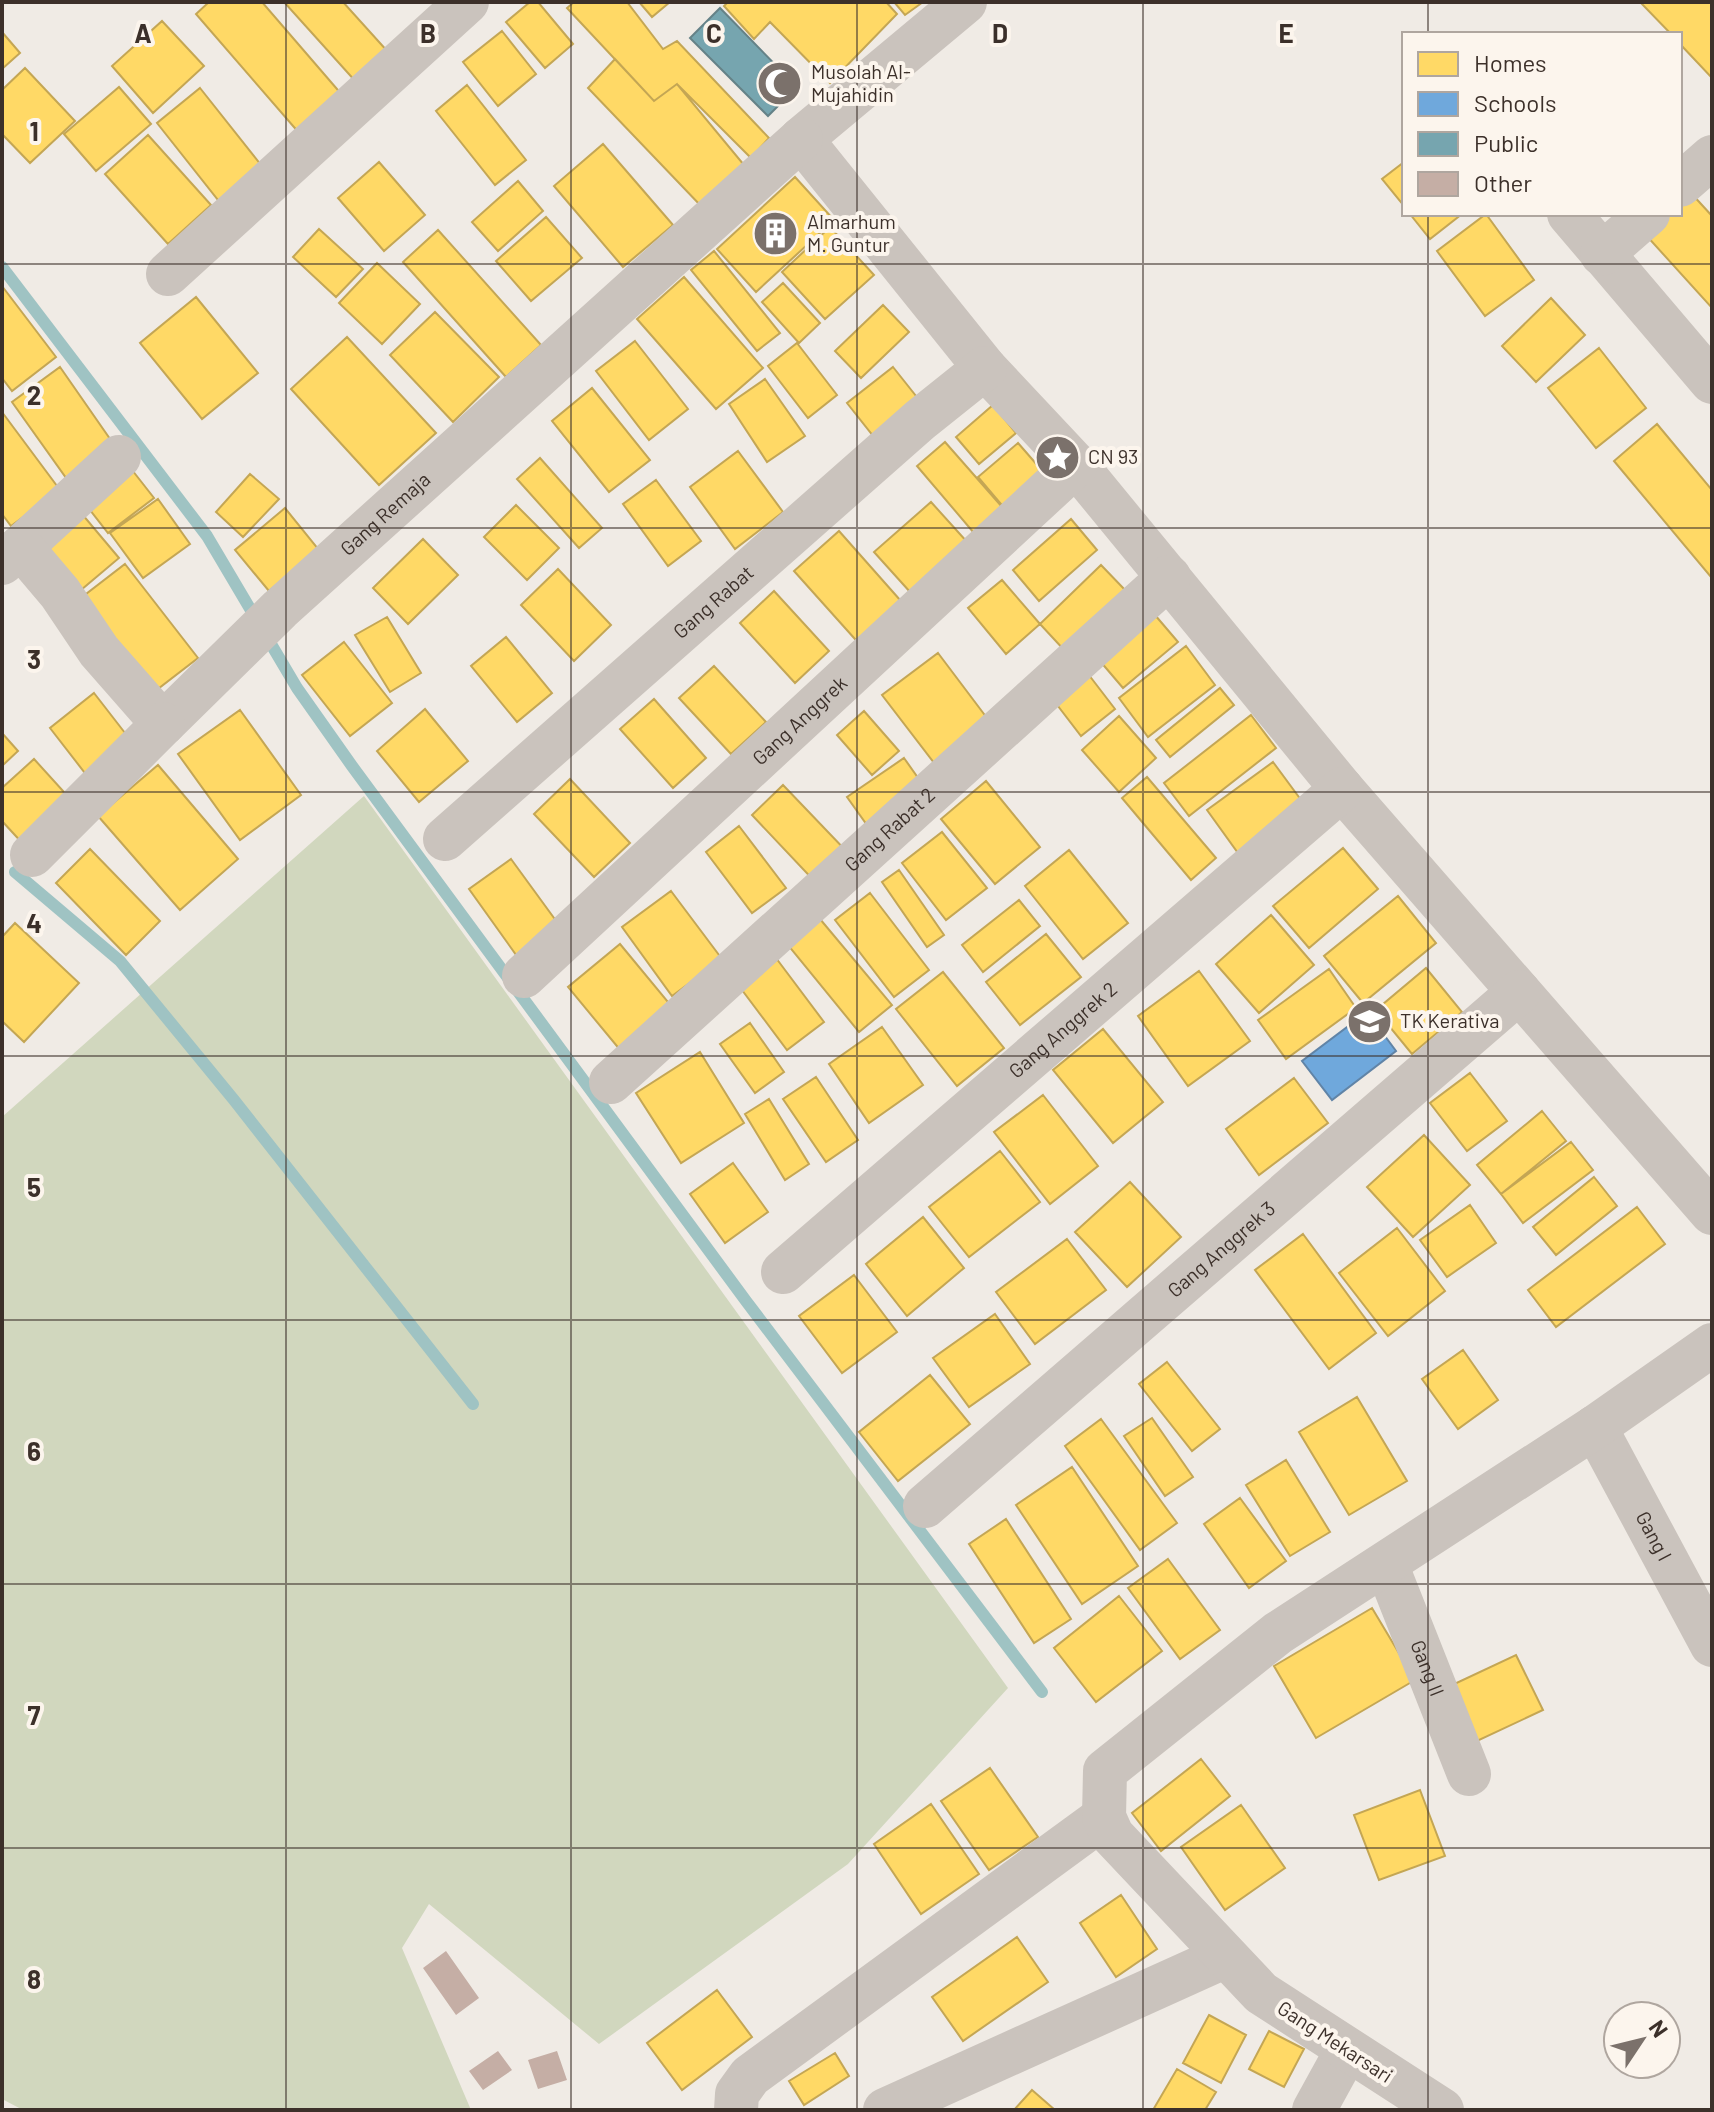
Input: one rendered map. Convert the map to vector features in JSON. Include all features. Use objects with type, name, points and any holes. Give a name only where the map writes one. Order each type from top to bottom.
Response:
[{"type":"street","points":[[168,274],[467,2]]},
{"type":"street","name":"Gang Remaja","points":[[32,855],[280,609],[801,139],[965,2]]},
{"type":"street","points":[[801,139],[985,368],[1076,465],[1342,789],[1712,1213]]},
{"type":"street","points":[[1682,183],[1712,157]]},
{"type":"street","points":[[1571,216],[1712,382]]},
{"type":"street","points":[[1602,254],[1646,216]]},
{"type":"street","name":"Gang Rabat","points":[[445,839],[920,420],[985,368]]},
{"type":"street","points":[[119,457],[12,555],[163,724]]},
{"type":"street","name":"Gang Anggrek","points":[[524,976],[1076,465]]},
{"type":"street","name":"Gang Rabat 2","points":[[611,1082],[1169,577]]},
{"type":"street","name":"Gang Anggrek 2","points":[[783,1272],[1342,789]]},
{"type":"street","name":"Gang Anggrek 3","points":[[925,1506],[1519,992]]},
{"type":"street","points":[[736,2110],[737,2094],[750,2076],[1104,1817],[1105,1771],[1128,1749],[1278,1633],[1595,1427],[1712,1345]]},
{"type":"street","name":"Gang I","points":[[1595,1427],[1712,1645]]},
{"type":"street","name":"Gang II","points":[[1386,1564],[1469,1774]]},
{"type":"street","name":"Gang Mekarsari","points":[[1104,1817],[1123,1848],[1261,1993],[1442,2110]]},
{"type":"street","points":[[885,2110],[1229,1962]]},
{"type":"street","points":[[1314,2110],[1347,2050]]},
{"type":"green space","points":[[364,796],[1008,1688],[848,1864],[599,2044],[429,1904],[402,1948],[471,2110],[23,2110],[2,2099],[2,1117]]},
{"type":"building: Homes","points":[[209,2],[262,2],[343,96],[300,134],[196,14]]},
{"type":"building: Homes","points":[[284,2],[343,2],[398,63],[366,93]]},
{"type":"building: Homes","points":[[530,2],[538,2],[573,44],[545,68],[506,22]]},
{"type":"building: Homes","points":[[574,2],[627,2],[663,49],[677,41],[769,138],[751,158],[677,84],[654,101],[567,8]]},
{"type":"building: Homes","points":[[639,2],[670,2],[652,17]]},
{"type":"building: Homes","points":[[728,2],[886,2],[897,14],[830,83],[770,22],[754,39],[724,6]]},
{"type":"building: Homes","points":[[894,2],[923,2],[905,15]]},
{"type":"building: Homes","points":[[1640,2],[1712,2],[1712,78],[1682,46],[1682,32],[1669,32]]},
{"type":"building: Homes","points":[[162,21],[204,66],[153,113],[112,66]]},
{"type":"building: Homes","points":[[502,31],[536,74],[498,106],[463,62]]},
{"type":"building: Homes","points":[[2,32],[20,53],[2,69]]},
{"type":"building: Homes","points":[[615,59],[654,101],[677,84],[744,165],[702,207],[588,88]]},
{"type":"building: Homes","points":[[25,68],[75,121],[30,163],[2,134],[2,90]]},
{"type":"building: Homes","points":[[467,85],[526,160],[495,185],[436,111]]},
{"type":"building: Homes","points":[[119,87],[151,124],[96,171],[64,134]]},
{"type":"building: Homes","points":[[200,88],[265,170],[222,205],[157,123]]},
{"type":"building: Homes","points":[[148,135],[211,205],[168,244],[105,174]]},
{"type":"building: Homes","points":[[603,144],[673,225],[623,267],[554,186]]},
{"type":"building: Homes","points":[[379,162],[425,215],[384,251],[338,198]]},
{"type":"building: Homes","points":[[1402,164],[1402,204],[1382,179]]},
{"type":"building: Homes","name":"Almarhum M. Guntur","points":[[795,177],[834,220],[756,292],[717,249]]},
{"type":"building: Homes","points":[[518,181],[543,211],[498,251],[472,222]]},
{"type":"building: Homes","points":[[1691,193],[1712,216],[1712,308],[1645,234],[1665,216],[1682,216],[1682,200]]},
{"type":"building: Homes","points":[[1412,216],[1459,216],[1430,239]]},
{"type":"building: Homes","points":[[1487,216],[1534,280],[1485,316],[1437,251]]},
{"type":"building: Homes","points":[[546,217],[582,258],[531,301],[496,261]]},
{"type":"building: Homes","points":[[830,227],[874,275],[825,319],[782,272]]},
{"type":"building: Homes","points":[[319,229],[363,269],[336,297],[293,257]]},
{"type":"building: Homes","points":[[438,230],[541,345],[506,377],[403,262]]},
{"type":"building: Homes","points":[[714,251],[780,333],[757,351],[691,270]]},
{"type":"building: Homes","points":[[377,263],[420,304],[382,344],[339,303]]},
{"type":"building: Homes","points":[[684,277],[763,368],[716,409],[637,319]]},
{"type":"building: Homes","points":[[783,283],[820,323],[799,343],[762,302]]},
{"type":"building: Homes","points":[[2,286],[56,357],[12,391],[2,378]]},
{"type":"building: Homes","points":[[196,297],[258,373],[202,419],[140,343]]},
{"type":"building: Homes","points":[[1551,298],[1585,335],[1536,382],[1502,346]]},
{"type":"building: Homes","points":[[883,305],[909,332],[861,378],[835,351]]},
{"type":"building: Homes","points":[[435,312],[499,377],[453,422],[390,355]]},
{"type":"building: Homes","points":[[347,337],[436,433],[379,485],[291,389]]},
{"type":"building: Homes","points":[[635,341],[688,409],[649,440],[596,371]]},
{"type":"building: Homes","points":[[797,343],[837,395],[808,418],[768,366]]},
{"type":"building: Homes","points":[[1599,348],[1646,408],[1596,448],[1548,388]]},
{"type":"building: Homes","points":[[60,367],[117,449],[69,482],[12,402]]},
{"type":"building: Homes","points":[[893,367],[920,401],[874,437],[847,403]]},
{"type":"building: Homes","points":[[765,379],[805,436],[767,462],[729,404]]},
{"type":"building: Homes","points":[[592,388],[650,460],[609,492],[552,421]]},
{"type":"building: Homes","points":[[993,405],[1016,433],[979,464],[956,437]]},
{"type":"building: Homes","points":[[2,412],[60,490],[11,526],[2,514]]},
{"type":"building: Homes","points":[[1657,424],[1712,490],[1711,577],[1614,461]]},
{"type":"building: Homes","points":[[945,442],[1003,508],[974,533],[917,466]]},
{"type":"building: Homes","points":[[1018,443],[1052,482],[1012,517],[978,477]]},
{"type":"building: Homes","points":[[738,451],[783,512],[735,549],[690,487]]},
{"type":"building: Homes","points":[[540,458],[602,528],[579,548],[517,479]]},
{"type":"building: Homes","points":[[125,461],[154,498],[108,533],[79,496]]},
{"type":"building: Homes","points":[[250,474],[279,499],[243,537],[216,512]]},
{"type":"building: Homes","points":[[656,480],[701,541],[668,566],[623,504]]},
{"type":"building: Homes","points":[[158,499],[190,544],[143,578],[110,533]]},
{"type":"building: Homes","points":[[931,502],[968,543],[911,593],[874,552]]},
{"type":"building: Homes","points":[[516,505],[559,548],[527,580],[484,537]]},
{"type":"building: Homes","points":[[77,508],[119,558],[75,595],[33,544]]},
{"type":"building: Homes","points":[[285,508],[319,550],[269,591],[235,550]]},
{"type":"building: Homes","points":[[1071,519],[1097,550],[1039,601],[1013,570]]},
{"type":"building: Homes","points":[[839,531],[908,609],[863,648],[794,571]]},
{"type":"building: Homes","points":[[423,539],[458,575],[408,624],[373,588]]},
{"type":"building: Homes","points":[[125,564],[198,658],[150,695],[77,601]]},
{"type":"building: Homes","points":[[1101,565],[1127,592],[1066,652],[1040,624]]},
{"type":"building: Homes","points":[[558,569],[611,625],[574,661],[521,605]]},
{"type":"building: Homes","points":[[1002,580],[1040,624],[1006,654],[968,608]]},
{"type":"building: Homes","points":[[774,591],[829,651],[795,683],[740,623]]},
{"type":"building: Homes","points":[[1149,608],[1178,642],[1123,688],[1094,654]]},
{"type":"building: Homes","points":[[387,617],[421,673],[390,692],[355,635]]},
{"type":"building: Homes","points":[[506,637],[552,693],[517,722],[471,666]]},
{"type":"building: Homes","points":[[344,642],[392,703],[350,736],[302,675]]},
{"type":"building: Homes","points":[[1186,646],[1215,685],[1148,737],[1119,698]]},
{"type":"building: Homes","points":[[938,653],[996,730],[941,772],[882,695]]},
{"type":"building: Homes","points":[[714,666],[766,722],[731,754],[679,698]]},
{"type":"building: Homes","points":[[1082,666],[1115,709],[1081,736],[1048,693]]},
{"type":"building: Homes","points":[[1220,688],[1234,705],[1170,757],[1156,740]]},
{"type":"building: Homes","points":[[94,693],[132,742],[88,777],[50,728]]},
{"type":"building: Homes","points":[[654,699],[706,758],[673,788],[620,729]]},
{"type":"building: Homes","points":[[425,709],[468,761],[419,802],[377,751]]},
{"type":"building: Homes","points":[[240,710],[301,795],[240,840],[178,754]]},
{"type":"building: Homes","points":[[864,711],[899,751],[872,775],[837,735]]},
{"type":"building: Homes","points":[[1251,715],[1276,748],[1189,816],[1164,783]]},
{"type":"building: Homes","points":[[1119,716],[1156,758],[1119,792],[1082,750]]},
{"type":"building: Homes","points":[[2,733],[18,751],[2,766]]},
{"type":"building: Homes","points":[[904,758],[928,792],[872,832],[847,797]]},
{"type":"building: Homes","points":[[34,759],[73,802],[25,846],[2,821],[2,788]]},
{"type":"building: Homes","points":[[1273,762],[1304,804],[1238,853],[1207,810]]},
{"type":"building: Homes","points":[[158,765],[238,859],[180,910],[98,816]]},
{"type":"building: Homes","points":[[1147,777],[1216,858],[1191,880],[1122,798]]},
{"type":"building: Homes","points":[[570,779],[630,843],[594,877],[534,814]]},
{"type":"building: Homes","points":[[986,781],[1040,847],[995,884],[941,819]]},
{"type":"building: Homes","points":[[783,785],[851,856],[820,887],[752,815]]},
{"type":"building: Homes","points":[[739,826],[786,888],[752,913],[706,852]]},
{"type":"building: Homes","points":[[942,832],[987,888],[946,920],[902,863]]},
{"type":"building: Homes","points":[[1343,848],[1378,889],[1309,948],[1273,906]]},
{"type":"building: Homes","points":[[90,849],[160,921],[126,955],[56,883]]},
{"type":"building: Homes","points":[[1069,850],[1128,923],[1083,959],[1025,886]]},
{"type":"building: Homes","points":[[511,859],[562,929],[519,959],[469,889]]},
{"type":"building: Homes","points":[[899,870],[944,935],[927,947],[882,882]]},
{"type":"building: Homes","points":[[671,891],[722,959],[672,996],[622,927]]},
{"type":"building: Homes","points":[[870,893],[929,970],[894,997],[835,920]]},
{"type":"building: Homes","points":[[1398,896],[1436,943],[1363,1003],[1324,956]]},
{"type":"building: Homes","points":[[1019,900],[1040,926],[983,972],[962,945]]},
{"type":"building: Homes","points":[[815,913],[892,1005],[859,1032],[783,939]]},
{"type":"building: Homes","points":[[1271,915],[1314,965],[1259,1013],[1216,964]]},
{"type":"building: Homes","points":[[15,923],[79,983],[24,1042],[2,1021],[2,937]]},
{"type":"building: Homes","points":[[1046,934],[1081,977],[1020,1025],[986,982]]},
{"type":"building: Homes","points":[[620,944],[673,1008],[621,1051],[568,987]]},
{"type":"building: Homes","points":[[776,958],[824,1022],[787,1050],[739,986]]},
{"type":"building: Homes","points":[[1426,968],[1462,1012],[1412,1054],[1376,1010]]},
{"type":"building: Homes","points":[[1329,969],[1356,1008],[1286,1059],[1258,1020]]},
{"type":"building: Homes","points":[[1199,971],[1250,1041],[1188,1086],[1138,1016]]},
{"type":"building: Homes","points":[[943,972],[1004,1048],[957,1086],[896,1009]]},
{"type":"building: Homes","points":[[750,1023],[784,1072],[755,1093],[720,1044]]},
{"type":"building: Homes","points":[[882,1027],[923,1085],[869,1123],[829,1064]]},
{"type":"building: Homes","points":[[1103,1029],[1163,1102],[1113,1143],[1053,1070]]},
{"type":"building: Homes","points":[[700,1052],[744,1123],[681,1163],[636,1093]]},
{"type":"building: Homes","points":[[1470,1073],[1507,1121],[1467,1151],[1430,1103]]},
{"type":"building: Homes","points":[[816,1077],[858,1140],[826,1162],[783,1099]]},
{"type":"building: Homes","points":[[1294,1078],[1328,1123],[1259,1175],[1226,1129]]},
{"type":"building: Homes","points":[[1043,1095],[1098,1166],[1050,1204],[994,1132]]},
{"type":"building: Homes","points":[[769,1099],[809,1164],[785,1180],[745,1114]]},
{"type":"building: Homes","points":[[1542,1111],[1566,1141],[1501,1194],[1477,1165]]},
{"type":"building: Homes","points":[[1424,1135],[1470,1185],[1413,1237],[1367,1187]]},
{"type":"building: Homes","points":[[1571,1142],[1593,1170],[1523,1223],[1501,1194]]},
{"type":"building: Homes","points":[[1000,1151],[1040,1202],[969,1257],[929,1207]]},
{"type":"building: Homes","points":[[733,1163],[768,1212],[725,1243],[690,1194]]},
{"type":"building: Homes","points":[[1594,1177],[1617,1206],[1556,1255],[1533,1227]]},
{"type":"building: Homes","points":[[1130,1182],[1181,1237],[1127,1287],[1075,1232]]},
{"type":"building: Homes","points":[[1470,1205],[1496,1243],[1447,1277],[1420,1240]]},
{"type":"building: Homes","points":[[1637,1207],[1665,1244],[1556,1327],[1528,1290]]},
{"type":"building: Homes","points":[[923,1217],[964,1268],[907,1316],[866,1264]]},
{"type":"building: Homes","points":[[1397,1228],[1445,1291],[1388,1336],[1339,1273]]},
{"type":"building: Homes","points":[[1303,1234],[1376,1333],[1329,1369],[1255,1270]]},
{"type":"building: Homes","points":[[1067,1239],[1106,1290],[1035,1344],[996,1292]]},
{"type":"building: Homes","points":[[854,1275],[897,1332],[842,1373],[799,1316]]},
{"type":"building: Homes","points":[[995,1314],[1030,1364],[969,1407],[933,1358]]},
{"type":"building: Homes","points":[[1463,1350],[1498,1400],[1458,1429],[1422,1379]]},
{"type":"building: Homes","points":[[1167,1362],[1220,1429],[1192,1451],[1139,1384]]},
{"type":"building: Homes","points":[[930,1375],[970,1424],[898,1481],[859,1432]]},
{"type":"building: Homes","points":[[1357,1397],[1407,1481],[1349,1515],[1299,1432]]},
{"type":"building: Homes","points":[[1152,1418],[1193,1477],[1165,1496],[1124,1436]]},
{"type":"building: Homes","points":[[1101,1419],[1177,1523],[1140,1550],[1065,1446]]},
{"type":"building: Homes","points":[[1286,1460],[1330,1532],[1290,1556],[1246,1485]]},
{"type":"building: Homes","points":[[1072,1467],[1138,1566],[1082,1604],[1016,1505]]},
{"type":"building: Homes","points":[[1240,1498],[1286,1561],[1249,1588],[1204,1524]]},
{"type":"building: Homes","points":[[1006,1519],[1071,1619],[1034,1643],[969,1544]]},
{"type":"building: Homes","points":[[1168,1559],[1220,1630],[1180,1659],[1128,1588]]},
{"type":"building: Homes","points":[[1119,1596],[1162,1651],[1096,1702],[1054,1648]]},
{"type":"building: Homes","points":[[1372,1608],[1415,1680],[1316,1738],[1274,1666]]},
{"type":"building: Homes","points":[[1516,1655],[1543,1710],[1477,1741],[1450,1686]]},
{"type":"building: Homes","points":[[1201,1759],[1230,1796],[1161,1851],[1132,1813]]},
{"type":"building: Homes","points":[[990,1768],[1038,1837],[989,1870],[941,1801]]},
{"type":"building: Homes","points":[[1420,1790],[1445,1856],[1379,1880],[1354,1815]]},
{"type":"building: Homes","points":[[931,1804],[979,1874],[921,1914],[874,1844]]},
{"type":"building: Homes","points":[[1241,1805],[1285,1868],[1225,1910],[1181,1847]]},
{"type":"building: Homes","points":[[1121,1895],[1157,1949],[1116,1977],[1080,1923]]},
{"type":"building: Homes","points":[[1017,1937],[1048,1982],[963,2041],[932,1997]]},
{"type":"building: Homes","points":[[717,1990],[752,2037],[682,2090],[647,2043]]},
{"type":"building: Homes","points":[[1209,2015],[1246,2035],[1221,2083],[1183,2063]]},
{"type":"building: Homes","points":[[1269,2031],[1304,2049],[1284,2087],[1249,2069]]},
{"type":"building: Homes","points":[[835,2053],[849,2076],[804,2105],[789,2081]]},
{"type":"building: Homes","points":[[1177,2069],[1216,2092],[1205,2110],[1153,2110]]},
{"type":"building: Homes","points":[[1032,2090],[1055,2110],[1014,2110]]},
{"type":"building: Schools","points":[[1367,1012],[1396,1051],[1332,1100],[1302,1061]]},
{"type":"building: Public","points":[[720,8],[797,87],[768,116],[690,38]]},
{"type":"building: Other","points":[[446,1951],[479,1998],[456,2015],[423,1968]]},
{"type":"building: Other","points":[[498,2051],[512,2070],[483,2090],[469,2071]]},
{"type":"building: Other","points":[[557,2051],[567,2080],[538,2089],[528,2060]]},
{"type":"waterway","points":[[2,267],[207,536],[297,688],[352,766],[746,1301],[1042,1692]]},
{"type":"waterway","points":[[15,872],[120,961],[234,1100],[473,1404]]},
{"type":"place","name":"Musolah Al- Mujahidin","points":[[780,83]]},
{"type":"place","name":"Almarhum M. Guntur","points":[[776,234]]},
{"type":"place","name":"CN 93","points":[[1057,457]]},
{"type":"place","name":"TK Kerativa","points":[[1369,1021]]}]
